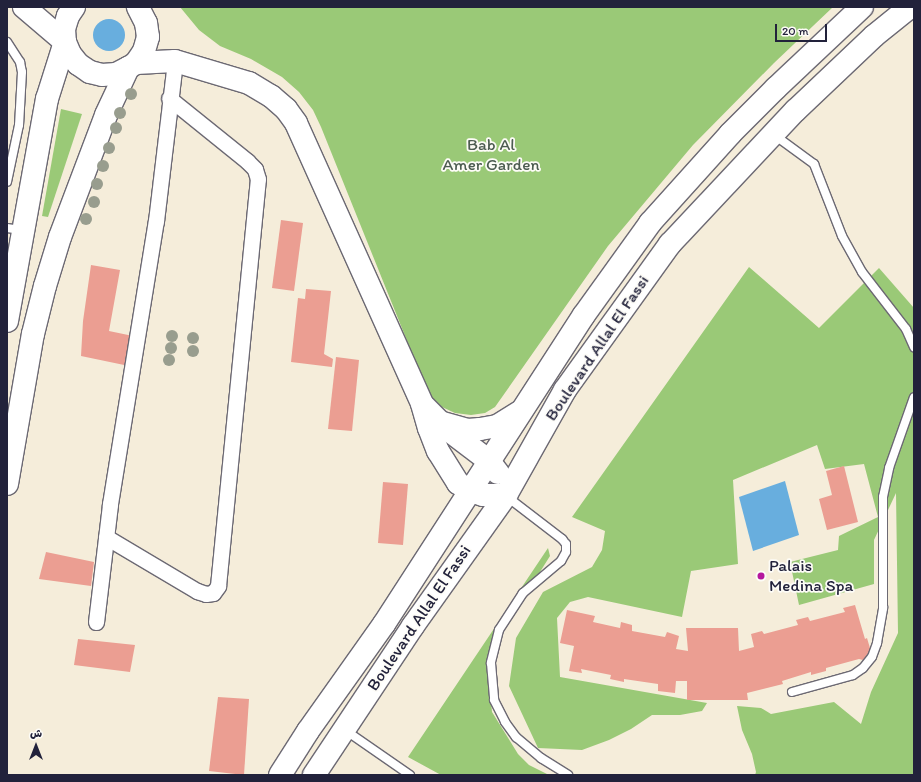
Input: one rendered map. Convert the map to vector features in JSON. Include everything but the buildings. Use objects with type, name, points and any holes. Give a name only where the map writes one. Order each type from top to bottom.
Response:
[{"type":"main road","points":[[24,7],[65,42]]},
{"type":"main road","points":[[74,7],[68,16],[64,29],[65,42],[70,54],[78,64],[90,72],[116,74],[132,66],[175,61],[248,83],[271,96],[286,109],[296,124],[422,404],[438,451],[458,483],[483,495],[506,495],[498,472],[489,461],[440,422],[422,404]]},
{"type":"main road","name":"Boulevard Allal El Fassi","points":[[280,775],[308,730],[384,624],[584,315],[650,223],[730,134],[776,88],[862,7]]},
{"type":"main road","name":"Boulevard Allal El Fassi","points":[[314,775],[343,729],[413,626],[506,495],[565,390],[670,244],[795,110],[874,36],[910,7]]},
{"type":"main road","points":[[142,15],[175,61]]},
{"type":"main road","points":[[7,484],[33,334],[45,286],[60,237],[106,115],[132,66],[144,51],[148,37],[142,15]]},
{"type":"main road","points":[[7,322],[15,229],[47,99],[65,42]]},
{"type":"main road","points":[[440,422],[453,427],[468,430],[480,429],[497,426],[522,410]]},
{"type":"street","points":[[96,622],[106,537],[156,221],[169,98],[175,61]]},
{"type":"street","points":[[106,537],[197,591],[206,594],[213,593],[218,586],[258,179],[255,169],[247,161],[169,98]]},
{"type":"lane","points":[[7,42],[20,62],[22,72],[19,125],[7,182]]},
{"type":"lane","points":[[773,134],[814,164],[842,236],[862,272],[906,329],[914,347]]},
{"type":"lane","points":[[792,692],[853,675],[863,668],[872,657],[877,643],[883,608],[883,497],[889,468],[914,397]]},
{"type":"lane","points":[[506,495],[562,539],[566,544],[566,552],[561,561],[523,593],[499,630],[491,663],[494,700],[505,722],[516,737],[541,758],[568,775]]},
{"type":"lane","points":[[343,729],[410,775]]},
{"type":"green space","name":"Bab Al Amer Garden","points":[[180,7],[833,7],[774,63],[693,145],[608,246],[495,407],[485,413],[471,415],[455,413],[442,407],[433,399],[426,388],[313,110],[299,92],[282,77],[251,59],[220,46],[199,30]]},
{"type":"green space","points":[[61,109],[82,114],[48,217],[42,216]]},
{"type":"green space","points":[[749,267],[819,328],[879,268],[914,308],[914,775],[755,775],[756,772],[752,754],[742,730],[737,706],[761,708],[771,714],[834,702],[861,724],[871,692],[898,633],[896,493],[874,540],[874,584],[799,605],[790,562],[838,550],[839,536],[878,517],[864,464],[825,469],[817,445],[733,480],[738,564],[691,571],[682,617],[588,597],[570,602],[557,618],[560,677],[707,703],[702,711],[680,715],[652,715],[631,729],[609,740],[582,750],[538,748],[509,686],[516,638],[543,592],[592,567],[602,550],[605,531],[572,517]]},
{"type":"green space","points":[[548,548],[550,556],[487,656],[492,712],[518,754],[529,765],[549,775],[441,775],[408,757]]},
{"type":"water","points":[[112,19],[118,21],[123,26],[125,35],[123,44],[118,49],[106,51],[100,49],[95,44],[93,32],[95,26],[100,21]]},
{"type":"water","points":[[785,481],[799,535],[753,551],[739,497]]},
{"type":"place","name":"Palais Medina Spa","points":[[761,576]]}]
